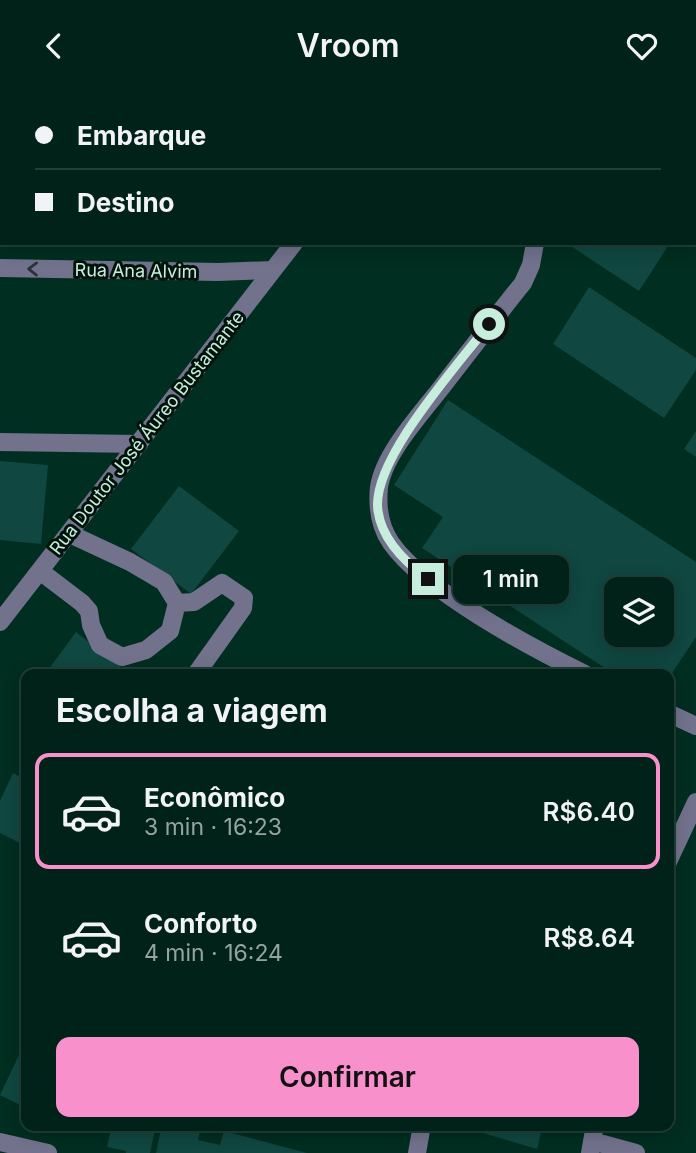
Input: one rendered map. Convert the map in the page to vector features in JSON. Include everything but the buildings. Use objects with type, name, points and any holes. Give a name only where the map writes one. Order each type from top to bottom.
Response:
[{"type":"street","name":"Rua Doutor José Áureo Bustamante","points":[[0,622],[7,604],[40,571],[70,534],[292,245]]},
{"type":"street","points":[[535,245],[531,265],[523,283],[403,438],[380,485],[378,511],[389,541],[409,565],[544,654],[575,669]]},
{"type":"street","name":"Rua Ana Alvim","points":[[0,268],[218,272],[272,270]]},
{"type":"street","points":[[0,442],[139,444]]},
{"type":"street","points":[[40,571],[82,603],[89,611],[91,625],[100,645],[122,657],[146,650],[170,631],[177,603],[164,582],[130,562],[70,534]]},
{"type":"street","points":[[177,603],[194,602],[222,583],[244,597],[243,608],[200,669]]},
{"type":"street","points":[[674,716],[696,726]]},
{"type":"street","points":[[674,849],[696,802]]},
{"type":"street","points":[[416,1153],[421,1131]]},
{"type":"street","points":[[592,1140],[636,1153]]},
{"type":"street","points":[[0,1142],[48,1153]]},
{"type":"route","points":[[428,579],[409,565],[389,541],[378,511],[380,485],[403,438],[489,324]]}]
